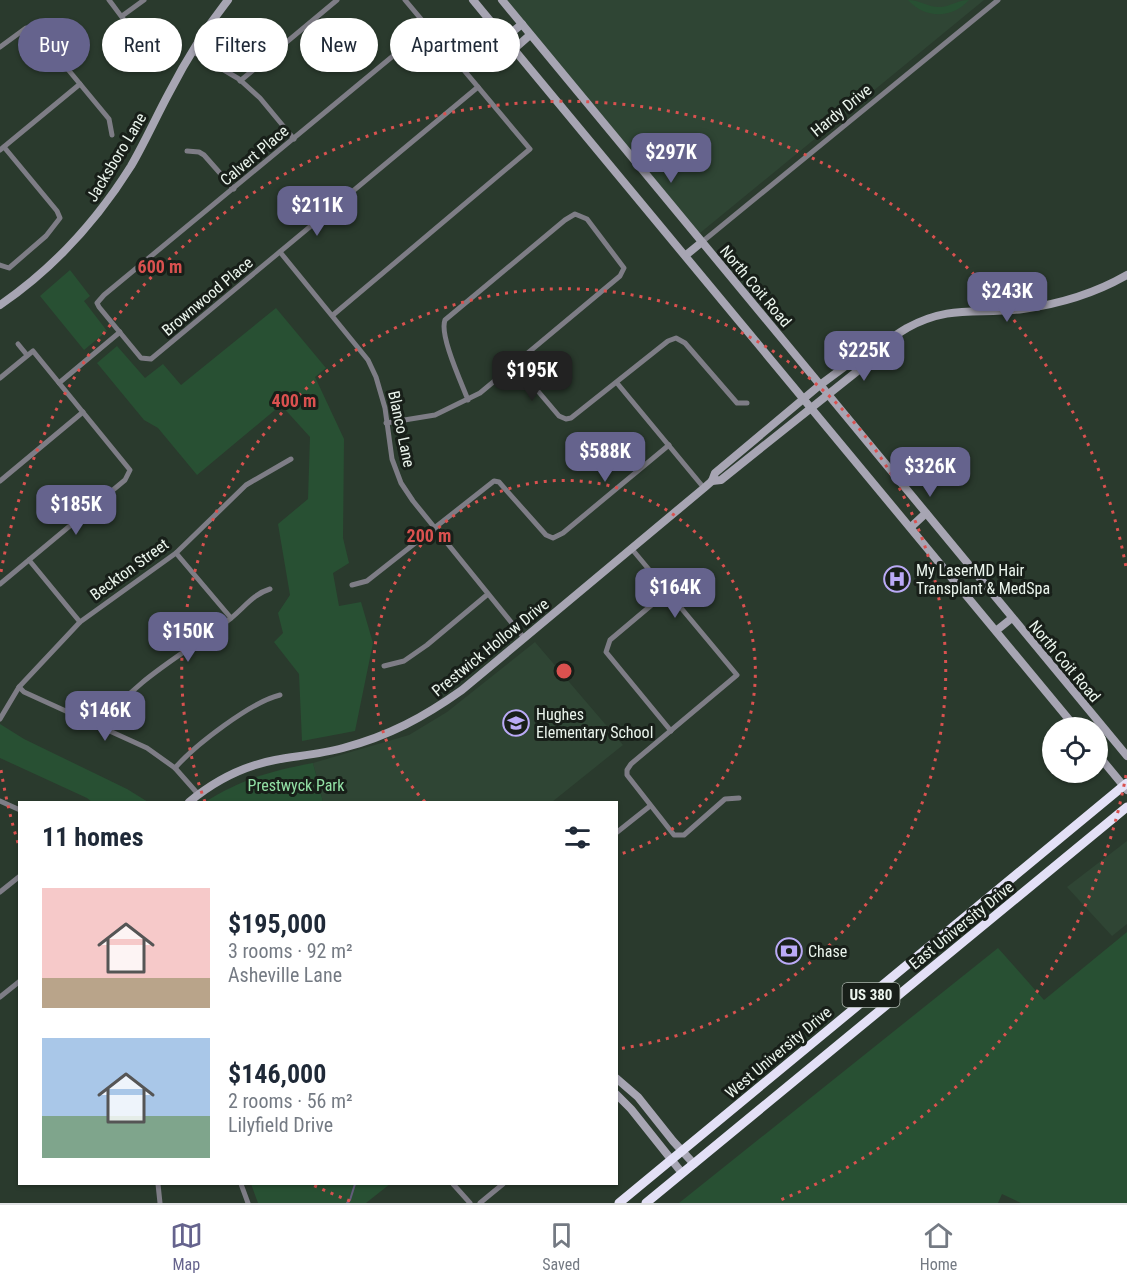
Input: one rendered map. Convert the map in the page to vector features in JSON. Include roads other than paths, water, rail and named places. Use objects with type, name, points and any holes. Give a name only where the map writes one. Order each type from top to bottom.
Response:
[{"type":"highway","name":"West University Drive","points":[[619,1203],[1126,787]]},
{"type":"highway","name":"East University Drive","points":[[646,1203],[1127,807]]},
{"type":"main road","name":"Jacksboro Lane","points":[[0,305],[44,272],[76,240],[102,209],[132,164],[192,51],[228,0]]},
{"type":"main road","name":"North Coit Road","points":[[473,0],[488,18]]},
{"type":"main road","name":"North Coit Road","points":[[502,0],[1127,756]]},
{"type":"main road","points":[[520,44],[530,35]]},
{"type":"main road","name":"North Coit Road","points":[[520,56],[1067,717]]},
{"type":"main road","points":[[686,255],[702,242]]},
{"type":"main road","name":"Prestwick Hollow Drive","points":[[712,481],[721,480],[813,408],[870,361],[877,350],[896,334],[924,319],[942,313],[1023,309],[1077,298],[1127,275]]},
{"type":"main road","name":"Prestwick Hollow Drive","points":[[190,801],[221,779],[255,765],[341,749],[382,736],[432,711],[462,690],[704,488],[712,481],[715,473],[820,384],[864,353],[877,350]]},
{"type":"main road","points":[[911,527],[926,513]]},
{"type":"main road","points":[[997,630],[1012,618]]},
{"type":"main road","points":[[1108,766],[1126,787]]},
{"type":"main road","points":[[618,1080],[638,1097],[694,1164]]},
{"type":"main road","points":[[618,1096],[682,1173]]},
{"type":"street","points":[[109,0],[122,16],[144,0]]},
{"type":"street","points":[[240,81],[337,0]]},
{"type":"street","points":[[405,0],[420,18]]},
{"type":"street","name":"Hardy Drive","points":[[702,242],[998,0]]},
{"type":"street","points":[[0,47],[26,28],[37,32],[109,119],[112,135]]},
{"type":"street","points":[[192,51],[240,81],[260,98],[294,139]]},
{"type":"street","name":"Calvert Place","points":[[120,332],[98,303],[104,295],[390,59]]},
{"type":"street","points":[[333,315],[530,150],[466,72]]},
{"type":"street","points":[[3,266],[9,268],[46,236],[60,218],[57,211],[2,148],[80,84]]},
{"type":"street","name":"Brownwood Place","points":[[120,332],[141,358],[145,360],[155,357],[478,87]]},
{"type":"street","points":[[187,151],[204,155],[234,189]]},
{"type":"street","points":[[386,423],[435,415],[468,400],[480,393],[620,276],[624,268],[586,219],[575,214],[565,220],[460,307],[443,325],[468,400]]},
{"type":"street","name":"Blanco Lane","points":[[280,252],[368,360],[376,377],[385,408],[392,459],[401,483],[434,528],[524,638]]},
{"type":"street","points":[[59,383],[120,332]]},
{"type":"street","points":[[515,364],[559,416],[566,419],[578,414],[668,341],[676,338],[685,343],[737,402],[747,403]]},
{"type":"street","points":[[18,344],[27,356]]},
{"type":"street","points":[[0,378],[33,351],[129,470],[125,480],[0,584]]},
{"type":"street","points":[[617,383],[704,488]]},
{"type":"street","points":[[0,481],[83,412]]},
{"type":"street","points":[[352,585],[367,581],[494,481],[499,482],[546,535],[553,538],[563,533],[669,446]]},
{"type":"street","name":"Beckton Street","points":[[0,719],[19,687],[80,622],[176,553],[246,485],[291,459]]},
{"type":"street","points":[[631,549],[737,675],[631,764],[627,770],[629,778],[674,835],[679,836],[684,835],[725,799],[739,798]]},
{"type":"street","points":[[176,553],[231,618]]},
{"type":"street","points":[[29,560],[80,622]]},
{"type":"street","points":[[100,727],[142,681],[231,618],[259,593],[270,589]]},
{"type":"street","points":[[667,592],[610,640],[606,652],[610,660],[671,731]]},
{"type":"street","points":[[384,666],[404,661],[428,645],[488,594]]},
{"type":"street","points":[[19,687],[24,692],[147,748],[175,768],[198,795]]},
{"type":"street","points":[[175,768],[201,743],[265,699],[280,694]]},
{"type":"street","points":[[0,801],[18,809]]},
{"type":"street","points":[[618,831],[651,806]]},
{"type":"street","points":[[0,892],[18,878]]},
{"type":"street","points":[[0,996],[18,982]]},
{"type":"street","points":[[158,1185],[160,1203]]},
{"type":"street","points":[[241,1185],[248,1203]]},
{"type":"street","points":[[454,1185],[470,1203]]},
{"type":"street","points":[[480,1203],[502,1185]]},
{"type":"waterway","points":[[347,1203],[355,1185]]},
{"type":"place","name":"My LaserMD Hair Transplant & MedSpa","points":[[897,579]]},
{"type":"place","name":"Hughes Elementary School","points":[[516,723]]},
{"type":"place","name":"Chase","points":[[789,951]]},
{"type":"park label","name":"Prestwyck Park","points":[[296,785]]}]
